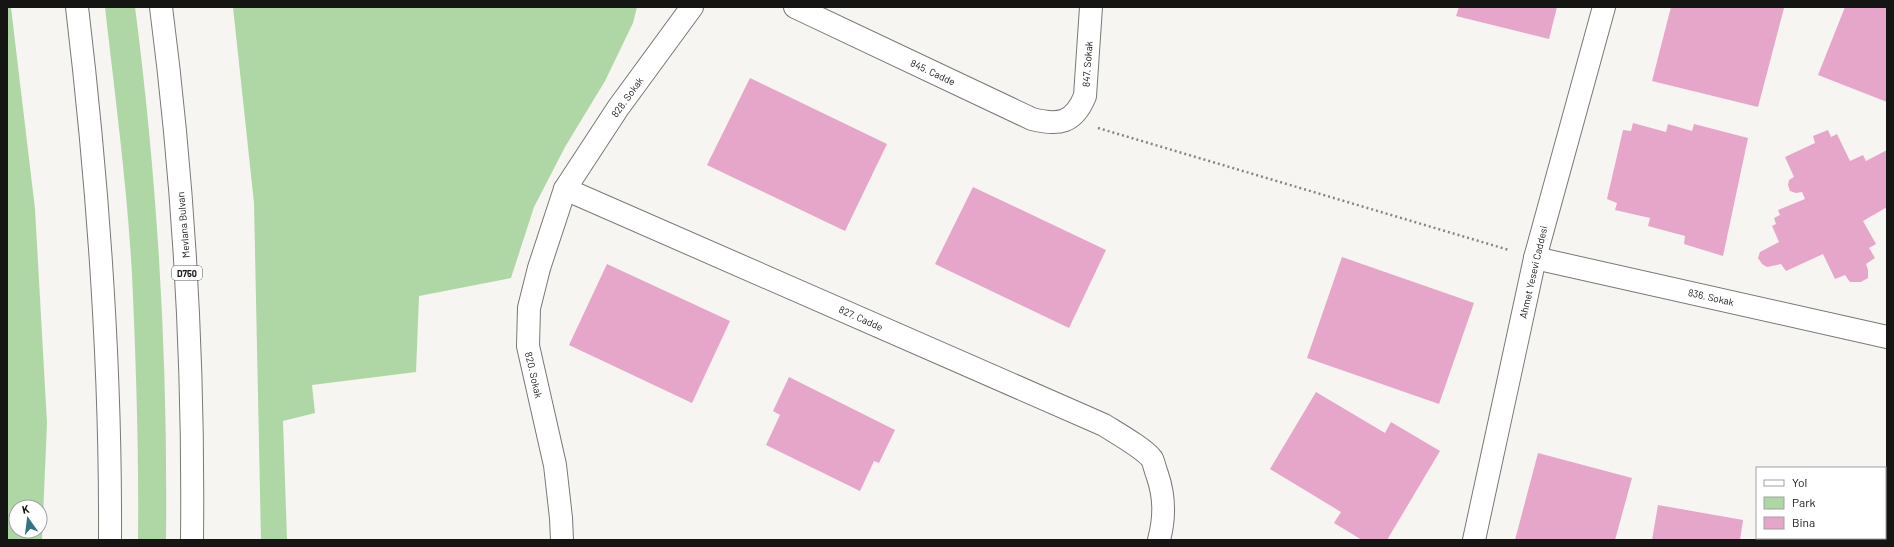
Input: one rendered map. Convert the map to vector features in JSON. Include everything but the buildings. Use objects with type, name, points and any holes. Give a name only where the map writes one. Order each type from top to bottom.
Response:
[{"type":"main road","points":[[77,7],[86,83],[105,314],[109,416],[110,540]]},
{"type":"main road","name":"Mevlana Bulvarı","points":[[161,7],[185,238],[193,455],[192,540]]},
{"type":"main road","name":"828. Sokak","points":[[565,188],[614,115],[692,7]]},
{"type":"main road","name":"845. Cadde","points":[[795,7],[1032,119],[1045,122],[1059,122],[1072,117]]},
{"type":"main road","name":"847. Sokak","points":[[1072,117],[1080,109],[1086,96],[1091,7]]},
{"type":"main road","name":"Ahmet Yesevi Caddesi","points":[[1474,540],[1534,258],[1604,7]]},
{"type":"main road","name":"827. Cadde","points":[[565,188],[1104,425],[1128,440],[1152,459],[1161,486],[1164,503],[1164,520],[1159,540]]},
{"type":"main road","name":"820. Sokak","points":[[562,540],[561,518],[554,465],[528,346],[529,308],[539,268],[565,188]]},
{"type":"main road","name":"836. Sokak","points":[[1534,258],[1887,337]]},
{"type":"path","points":[[1072,117],[1096,127],[1534,258]]},
{"type":"green space","points":[[7,7],[11,7],[35,209],[47,423],[44,499],[8,499],[8,539],[42,540],[7,540]]},
{"type":"green space","points":[[105,7],[135,7],[143,73],[150,140],[160,273],[165,407],[166,540],[138,540],[137,407],[130,241]]},
{"type":"green space","points":[[233,7],[637,7],[633,23],[605,81],[565,147],[534,207],[511,278],[419,296],[416,372],[312,385],[315,413],[283,421],[287,540],[261,540],[254,203]]}]
